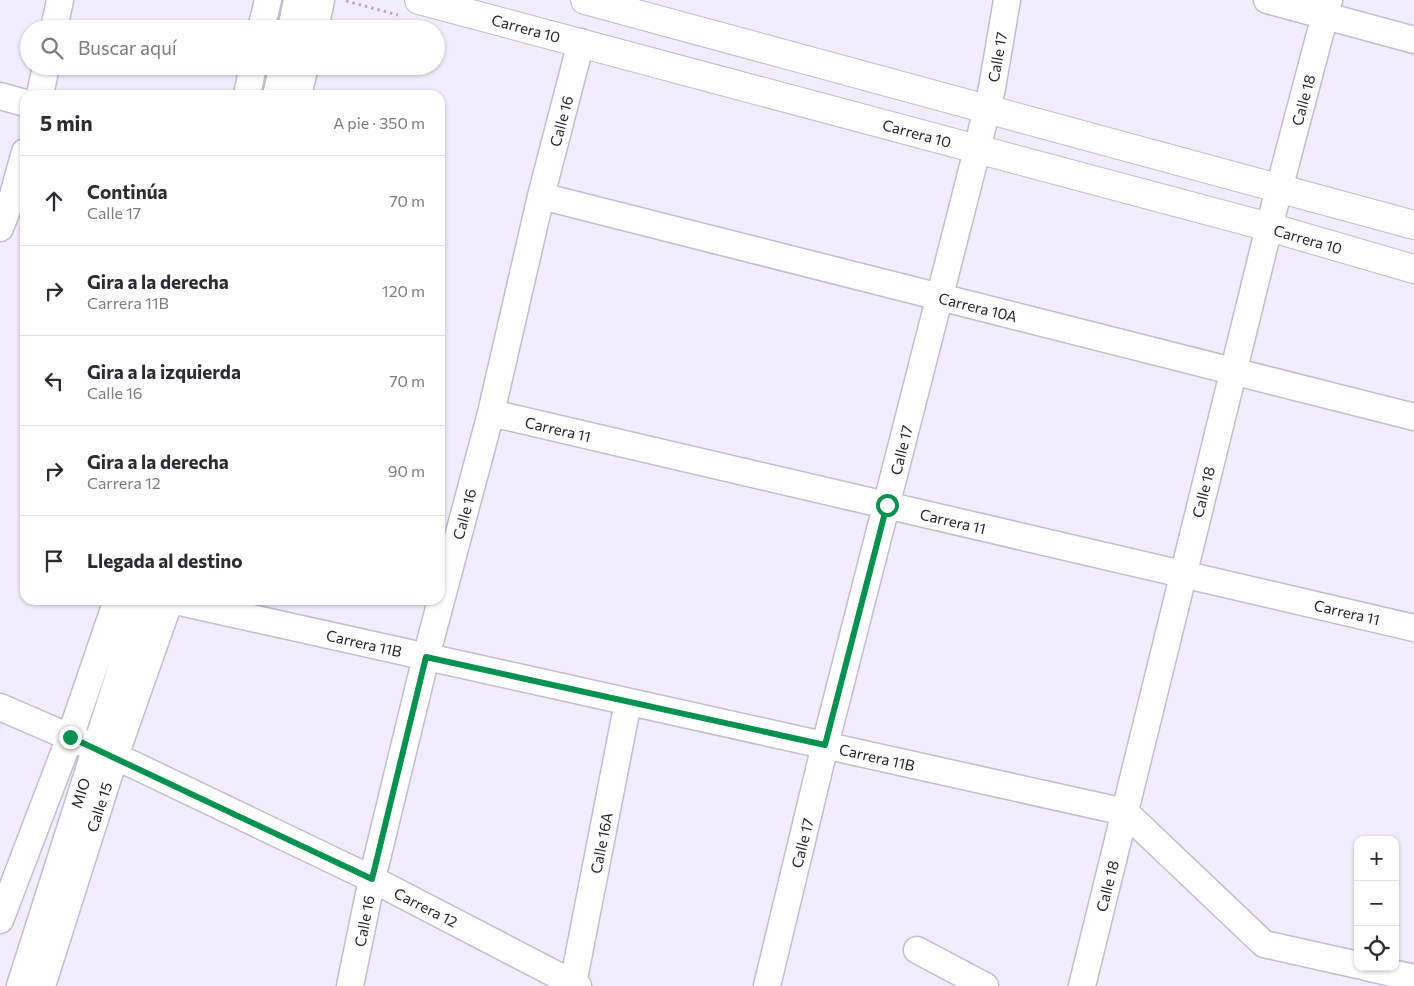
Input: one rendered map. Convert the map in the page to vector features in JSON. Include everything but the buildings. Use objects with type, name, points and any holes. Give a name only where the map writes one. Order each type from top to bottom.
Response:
[{"type":"main road","name":"Carrera 10","points":[[419,0],[1269,227],[1414,269]]},
{"type":"main road","points":[[585,0],[1414,225]]},
{"type":"street","points":[[56,20],[60,0]]},
{"type":"street","points":[[263,20],[268,0]]},
{"type":"street","points":[[293,20],[297,0]]},
{"type":"street","points":[[317,20],[321,0]]},
{"type":"street","name":"Calle 17","points":[[767,986],[825,745],[987,109],[1007,0]]},
{"type":"street","points":[[1266,0],[1327,8],[1414,40]]},
{"type":"street","name":"Calle 18","points":[[1082,986],[1279,187],[1327,8]]},
{"type":"street","name":"Calle 16","points":[[445,586],[491,413],[541,196],[581,42]]},
{"type":"street","points":[[41,90],[44,75]]},
{"type":"street","points":[[248,90],[251,75]]},
{"type":"street","points":[[277,90],[281,75]]},
{"type":"street","points":[[299,90],[303,75]]},
{"type":"street","points":[[0,96],[20,102]]},
{"type":"street","points":[[0,228],[13,195],[20,170]]},
{"type":"street","name":"Carrera 10A","points":[[541,196],[1414,417]]},
{"type":"street","name":"Carrera 11","points":[[491,413],[1414,628]]},
{"type":"street","points":[[0,920],[70,737],[115,605]]},
{"type":"street","name":"MIO","points":[[20,986],[105,752],[141,605]]},
{"type":"street","name":"Calle 15","points":[[42,986],[105,752],[169,605]]},
{"type":"street","name":"Carrera 11B","points":[[193,605],[1125,812]]},
{"type":"street","name":"Calle 16","points":[[350,986],[372,879],[440,605]]},
{"type":"street","name":"Calle 16A","points":[[575,985],[628,702]]},
{"type":"street","name":"Carrera 12","points":[[0,706],[105,752],[372,879],[575,985]]},
{"type":"street","points":[[1125,812],[1264,944],[1354,964]]},
{"type":"street","points":[[917,950],[985,986]]},
{"type":"street","points":[[1383,971],[1414,978]]},
{"type":"route","points":[[70,737],[134,765],[372,879],[426,657],[825,745],[887,505]]}]
